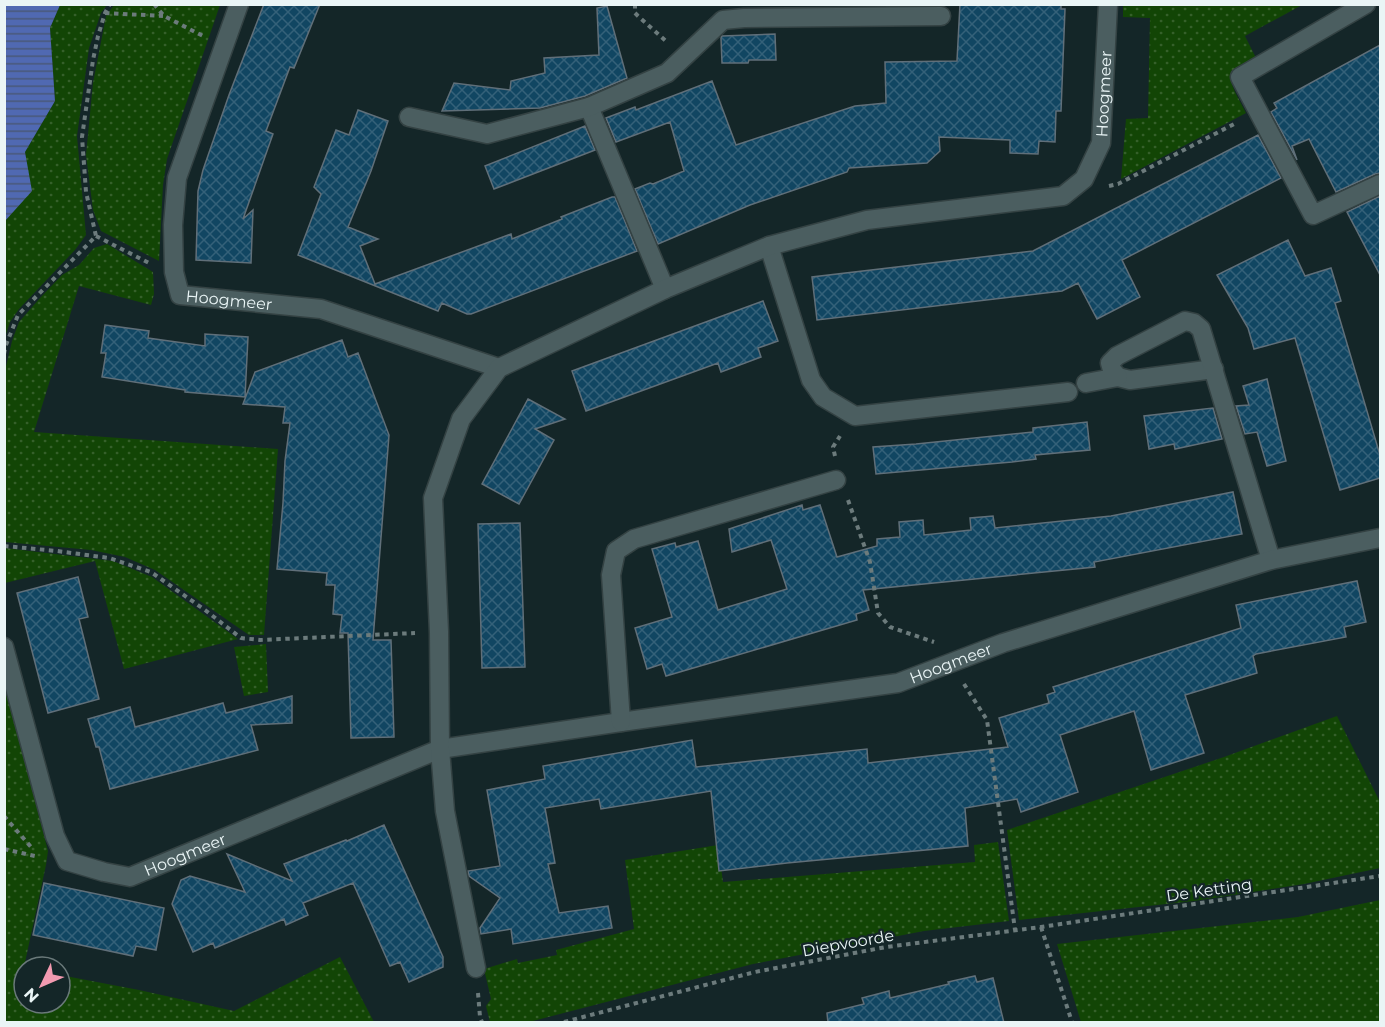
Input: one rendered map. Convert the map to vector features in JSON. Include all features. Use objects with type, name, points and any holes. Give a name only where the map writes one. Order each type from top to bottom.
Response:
[{"type":"street","name":"Hoogmeer","points":[[239,4],[177,178],[173,225],[174,272],[180,294],[321,309],[498,368]]},
{"type":"street","name":"Hoogmeer","points":[[476,968],[445,811],[440,749],[440,632],[433,498],[461,419],[498,368],[665,289],[769,246],[867,220],[1063,196],[1084,179],[1101,143],[1108,4]]},
{"type":"street","points":[[1366,4],[1240,77],[1313,215],[1380,184]]},
{"type":"street","points":[[409,117],[487,134],[589,107],[667,73],[723,20],[941,16]]},
{"type":"street","points":[[589,107],[665,289]]},
{"type":"street","points":[[769,246],[811,380],[823,397],[855,416],[1068,392]]},
{"type":"street","points":[[1118,377],[1110,363],[1117,356],[1185,321],[1194,323],[1201,329],[1271,560]]},
{"type":"street","points":[[1086,383],[1118,377],[1130,380],[1214,369]]},
{"type":"street","points":[[621,722],[611,575],[616,551],[634,539],[836,480]]},
{"type":"street","name":"Hoogmeer","points":[[4,647],[55,836],[67,861],[130,877],[440,749],[898,683],[1003,643],[1271,560],[1380,538]]},
{"type":"path","points":[[110,4],[98,36],[82,137],[86,192],[96,236],[158,268],[174,272]]},
{"type":"path","points":[[154,4],[164,16],[224,47]]},
{"type":"path","points":[[635,4],[635,13],[684,58]]},
{"type":"path","points":[[105,14],[164,16]]},
{"type":"path","points":[[1107,186],[1118,184],[1258,112]]},
{"type":"path","points":[[4,354],[18,315],[96,236]]},
{"type":"path","points":[[835,458],[833,447],[855,416]]},
{"type":"path","points":[[848,500],[870,562],[878,613],[890,627],[936,644],[987,720],[1015,930]]},
{"type":"path","points":[[4,546],[57,550],[109,558],[151,572],[205,609],[241,638],[260,640],[440,632]]},
{"type":"path","points":[[4,816],[32,848],[34,856]]},
{"type":"path","name":"De Ketting","points":[[1041,927],[1380,876]]},
{"type":"path","points":[[1041,927],[1072,1023]]},
{"type":"path","name":"Diepvoorde","points":[[564,1023],[755,972],[886,947],[1041,927]]},
{"type":"path","points":[[476,968],[482,1023]]},
{"type":"green space","points":[[60,5],[107,5],[101,13],[89,48],[77,136],[86,235],[75,250],[19,309],[10,322],[5,337],[5,221],[31,191],[25,152],[55,101],[50,28]]},
{"type":"green space","points":[[114,5],[220,5],[167,159],[163,185],[159,261],[101,231],[93,210],[86,155],[93,83],[106,16]]},
{"type":"green space","points":[[1123,5],[1302,5],[1245,36],[1256,58],[1236,73],[1231,82],[1246,113],[1121,179],[1126,119],[1148,118],[1150,18],[1123,17]]},
{"type":"green space","points":[[107,244],[153,272],[154,294],[151,305],[79,286],[34,432],[278,449],[264,635],[249,635],[155,570],[125,557],[91,550],[5,542],[4,375],[12,341],[19,322],[62,275],[79,265],[94,248]]},
{"type":"green space","points":[[5,548],[113,561],[152,577],[238,639],[124,669],[95,561],[5,583]]},
{"type":"green space","points":[[266,644],[268,692],[244,696],[234,647]]},
{"type":"green space","points":[[5,684],[48,851],[27,955],[12,955],[12,1015],[72,1015],[72,977],[234,1011],[340,957],[374,1022],[5,1022]]},
{"type":"green space","points":[[1337,716],[1380,802],[1380,868],[1304,884],[1194,901],[1019,920],[1007,830],[1224,757]]},
{"type":"green space","points":[[998,842],[1009,921],[924,931],[753,964],[529,1022],[490,1022],[486,1006],[491,999],[484,969],[517,959],[518,963],[557,955],[556,950],[634,929],[625,860],[718,845],[723,882],[975,862],[974,845]]},
{"type":"green space","points":[[1380,900],[1380,1022],[1081,1022],[1057,944],[1298,917]]},
{"type":"water","points":[[5,4],[60,5],[50,28],[55,101],[25,152],[32,191],[5,221]]},
{"type":"building","points":[[264,4],[320,4],[294,68],[290,67],[266,131],[273,134],[243,219],[253,210],[251,263],[196,260],[198,191],[203,170]]},
{"type":"building","points":[[960,4],[1061,4],[1061,9],[1065,9],[1061,111],[1056,111],[1055,142],[1039,141],[1038,154],[1010,153],[1010,140],[939,137],[940,151],[927,163],[849,168],[847,172],[750,205],[658,244],[635,189],[684,171],[670,122],[616,142],[606,118],[635,107],[636,110],[712,81],[736,145],[855,106],[886,103],[885,62],[957,61]]},
{"type":"building","points":[[607,6],[627,78],[585,96],[540,108],[442,111],[454,83],[510,90],[511,81],[545,73],[544,58],[599,55],[597,8]]},
{"type":"building","points":[[775,34],[776,60],[722,63],[722,36]]},
{"type":"building","points":[[1380,45],[1380,173],[1336,192],[1309,139],[1292,146],[1297,160],[1271,112],[1277,108],[1274,103]]},
{"type":"building","points":[[358,110],[388,121],[348,227],[378,239],[360,246],[375,284],[511,234],[512,239],[612,197],[615,197],[637,251],[471,314],[442,303],[438,311],[298,255],[321,194],[314,187],[336,130],[349,135]]},
{"type":"building","points":[[585,126],[595,150],[494,189],[485,166]]},
{"type":"building","points":[[1258,135],[1281,178],[1122,260],[1140,297],[1097,319],[1078,283],[1062,291],[817,320],[812,277],[1033,251]]},
{"type":"building","points":[[1380,196],[1380,275],[1347,212]]},
{"type":"building","points":[[1288,240],[1305,276],[1331,268],[1341,301],[1335,303],[1380,455],[1380,478],[1340,490],[1295,338],[1254,349],[1248,328],[1217,275]]},
{"type":"building","points":[[763,301],[778,341],[758,348],[761,357],[721,372],[718,363],[586,411],[572,371]]},
{"type":"building","points":[[105,325],[149,331],[148,338],[205,346],[205,334],[248,337],[245,397],[185,392],[185,390],[102,377],[106,353],[101,353]]},
{"type":"building","points":[[342,340],[348,357],[358,353],[389,435],[373,640],[391,640],[394,737],[351,738],[348,633],[340,633],[342,615],[333,614],[335,585],[326,585],[327,573],[277,569],[290,423],[283,423],[285,407],[243,404],[255,372]]},
{"type":"building","points":[[1267,379],[1286,461],[1267,466],[1257,432],[1245,434],[1236,406],[1249,405],[1243,386]]},
{"type":"building","points":[[528,399],[565,419],[535,429],[554,440],[519,504],[482,484]]},
{"type":"building","points":[[1213,408],[1222,439],[1175,449],[1174,444],[1149,449],[1144,416]]},
{"type":"building","points":[[1087,422],[1090,450],[1035,455],[1036,459],[1012,462],[876,474],[873,447],[1033,432],[1033,428]]},
{"type":"building","points":[[1233,492],[1242,534],[1094,562],[1095,567],[863,590],[869,610],[856,614],[857,620],[666,676],[662,664],[647,669],[635,628],[672,617],[652,549],[675,543],[676,547],[698,541],[718,610],[787,589],[771,540],[732,552],[729,529],[802,505],[803,510],[820,505],[837,557],[877,546],[877,539],[900,537],[899,522],[923,520],[924,535],[971,530],[970,518],[993,516],[995,528],[1111,516]]},
{"type":"building","points":[[520,523],[525,667],[482,668],[478,524]]},
{"type":"building","points":[[78,577],[88,617],[79,619],[99,699],[48,713],[17,593]]},
{"type":"building","points":[[1357,581],[1366,622],[1344,627],[1346,637],[1256,654],[1253,656],[1257,673],[1185,695],[1204,753],[1151,770],[1134,711],[1060,735],[1078,792],[1021,812],[1017,799],[965,808],[968,846],[719,871],[711,791],[601,809],[599,799],[545,808],[555,863],[548,864],[559,913],[608,906],[612,928],[513,944],[511,929],[481,934],[480,928],[500,898],[469,876],[468,871],[500,866],[487,790],[545,779],[543,766],[692,740],[696,767],[867,749],[868,763],[1008,747],[999,718],[1049,703],[1047,695],[1055,692],[1053,687],[1241,628],[1236,605]]},
{"type":"building","points":[[292,696],[292,723],[251,725],[258,750],[110,789],[99,747],[96,747],[88,719],[130,707],[135,727],[223,703],[226,713]]},
{"type":"building","points":[[384,825],[443,957],[443,967],[409,982],[400,962],[390,966],[353,883],[303,903],[308,915],[286,925],[284,919],[215,948],[213,943],[193,952],[172,904],[181,880],[190,876],[245,892],[227,854],[292,881],[284,864]]},
{"type":"building","points":[[44,883],[164,908],[156,950],[136,946],[133,956],[33,935]]},
{"type":"building","points":[[975,976],[977,982],[993,978],[1004,1023],[828,1023],[827,1013],[864,1004],[862,998],[889,991],[890,998]]}]
